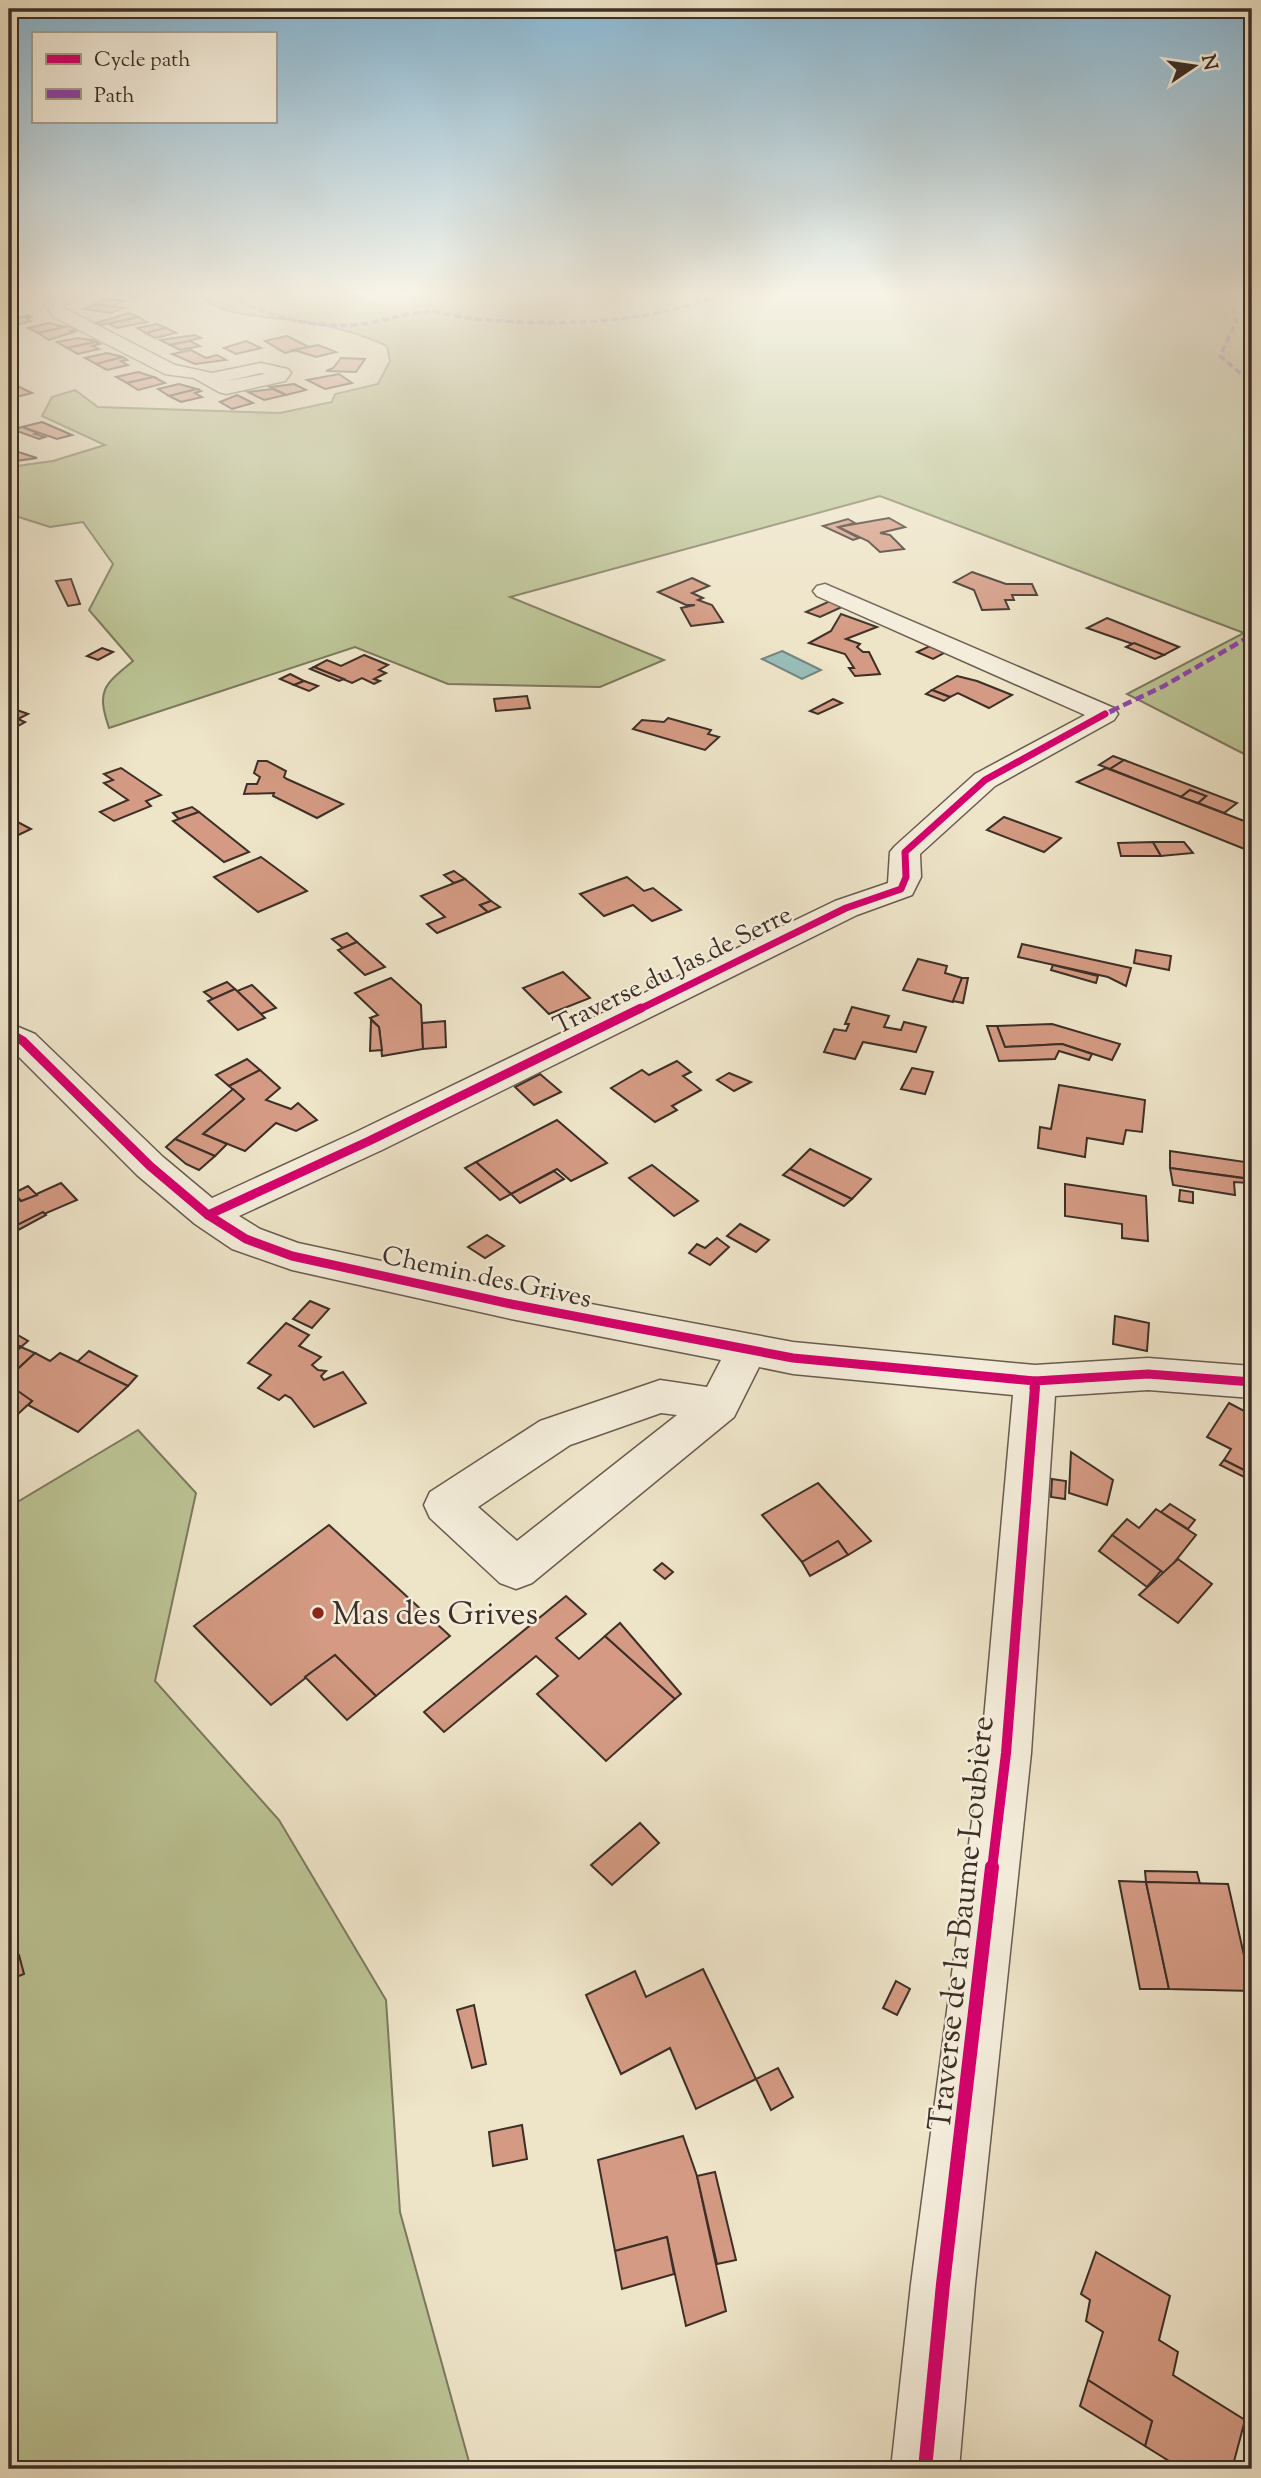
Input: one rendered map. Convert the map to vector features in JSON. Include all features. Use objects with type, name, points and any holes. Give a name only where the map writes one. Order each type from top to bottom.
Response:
[{"type":"street","name":"Traverse du Jas de Serre","points":[[208,1215],[369,1141],[846,908],[901,889],[906,877],[905,852],[985,780],[1105,714],[825,591]]},
{"type":"street","name":"Chemin des Grives","points":[[9,1033],[23,1041],[150,1166],[208,1215],[246,1239],[292,1256],[746,1351],[1035,1381],[1147,1374],[1252,1382]]},
{"type":"street","points":[[719,1405],[660,1396],[555,1433],[446,1504],[516,1569],[719,1405],[746,1351]]},
{"type":"street","name":"Traverse de la Baume Loubière","points":[[925,2469],[943,2284],[1006,1753],[1035,1381]]},
{"type":"green space","points":[[47,406],[280,413],[315,406],[1252,406],[1252,758],[1127,694],[1244,633],[880,496],[510,597],[664,660],[600,687],[448,684],[355,647],[109,728],[103,705],[105,689],[115,676],[133,661],[89,610],[113,564],[83,522],[50,527],[9,514],[9,467],[53,461],[105,445],[42,416]]},
{"type":"green space","points":[[138,1430],[196,1493],[155,1681],[279,1820],[386,2000],[400,2212],[471,2469],[9,2469],[9,1507]]},
{"type":"water","points":[[782,651],[821,670],[802,679],[762,659]]},
{"type":"building","points":[[42,422],[72,435],[57,439],[22,427]]},
{"type":"building","points":[[22,427],[45,437],[39,439],[14,430]]},
{"type":"building","points":[[9,449],[37,458],[9,462]]},
{"type":"building","points":[[889,518],[905,527],[880,533],[890,535],[904,549],[880,552],[868,541],[838,527]]},
{"type":"building","points":[[848,519],[855,523],[838,527],[859,538],[853,540],[823,526]]},
{"type":"building","points":[[972,572],[1006,584],[1032,584],[1037,595],[1012,595],[1014,600],[1005,600],[1009,609],[982,610],[974,590],[954,582]]},
{"type":"building","points":[[692,578],[709,586],[692,593],[703,598],[698,600],[712,605],[723,622],[691,626],[681,608],[695,605],[686,605],[658,592]]},
{"type":"building","points":[[71,579],[80,604],[68,606],[56,581]]},
{"type":"building","points":[[830,601],[844,606],[820,617],[806,612]]},
{"type":"building","points":[[841,614],[877,627],[846,639],[860,644],[857,647],[863,652],[869,652],[880,674],[855,676],[849,668],[854,668],[845,654],[809,643],[831,631]]},
{"type":"building","points":[[1107,618],[1179,647],[1164,655],[1087,628]]},
{"type":"building","points":[[1134,643],[1164,655],[1155,659],[1126,647]]},
{"type":"building","points":[[932,645],[948,651],[933,659],[917,652]]},
{"type":"building","points":[[102,648],[113,652],[98,660],[87,656]]},
{"type":"building","points":[[364,655],[388,665],[379,670],[386,673],[374,679],[380,681],[374,684],[362,678],[352,683],[314,667],[327,660],[341,666]]},
{"type":"building","points":[[314,667],[344,679],[339,681],[310,669]]},
{"type":"building","points":[[290,674],[304,681],[294,685],[280,679]]},
{"type":"building","points":[[957,676],[1012,695],[989,708],[958,693],[950,697],[932,690]]},
{"type":"building","points":[[304,681],[318,686],[309,691],[294,685]]},
{"type":"building","points":[[932,690],[950,697],[944,701],[926,694]]},
{"type":"building","points":[[527,696],[530,708],[496,711],[494,699]]},
{"type":"building","points":[[833,699],[842,703],[818,714],[810,711]]},
{"type":"building","points":[[14,709],[28,714],[18,719],[25,722],[9,731],[9,712]]},
{"type":"building","points":[[668,718],[711,730],[708,734],[719,737],[705,750],[633,729],[642,720],[664,722]]},
{"type":"building","points":[[1113,756],[1124,760],[1110,769],[1099,765]]},
{"type":"building","points":[[1124,760],[1237,803],[1224,813],[1198,803],[1206,796],[1190,790],[1181,797],[1110,769]]},
{"type":"building","points":[[258,761],[267,761],[286,771],[284,777],[287,779],[343,804],[317,818],[273,796],[274,793],[244,794],[247,784],[257,784],[260,777],[254,773]]},
{"type":"building","points":[[121,768],[161,795],[146,801],[151,806],[114,821],[100,812],[128,800],[104,783],[113,780],[104,774]]},
{"type":"building","points":[[1106,768],[1252,824],[1252,852],[1077,782]]},
{"type":"building","points":[[1190,790],[1206,796],[1198,803],[1181,797]]},
{"type":"building","points":[[192,807],[199,812],[179,819],[173,813]]},
{"type":"building","points":[[199,812],[249,852],[224,862],[173,821]]},
{"type":"building","points":[[1004,817],[1061,838],[1044,852],[987,830]]},
{"type":"building","points":[[10,818],[31,829],[14,837],[9,834]]},
{"type":"building","points":[[1153,842],[1161,856],[1121,856],[1118,843]]},
{"type":"building","points":[[1153,842],[1184,842],[1193,853],[1161,856]]},
{"type":"building","points":[[261,857],[307,891],[258,912],[214,877]]},
{"type":"building","points":[[454,871],[465,879],[454,883],[444,875]]},
{"type":"building","points":[[627,877],[644,891],[653,888],[681,910],[652,921],[633,905],[604,916],[580,894]]},
{"type":"building","points":[[465,879],[491,901],[480,905],[488,912],[437,933],[427,924],[445,917],[421,896]]},
{"type":"building","points":[[491,901],[500,907],[488,912],[480,905]]},
{"type":"building","points":[[347,933],[357,942],[343,948],[332,939]]},
{"type":"building","points":[[357,942],[385,967],[365,975],[338,950]]},
{"type":"building","points":[[1022,944],[1131,968],[1126,986],[1108,977],[1018,957]]},
{"type":"building","points":[[1136,950],[1171,956],[1169,970],[1134,963]]},
{"type":"building","points":[[918,959],[947,966],[945,973],[962,978],[953,1002],[903,990]]},
{"type":"building","points":[[1053,965],[1098,976],[1096,983],[1051,970]]},
{"type":"building","points":[[661,971],[670,978],[657,985],[648,978]]},
{"type":"building","points":[[563,972],[590,998],[549,1014],[523,988]]},
{"type":"building","points":[[391,978],[421,1005],[423,1049],[382,1056],[379,1027],[370,1018],[378,1015],[355,993]]},
{"type":"building","points":[[962,978],[968,978],[963,1003],[953,1001]]},
{"type":"building","points":[[227,982],[235,989],[213,999],[204,992]]},
{"type":"building","points":[[252,985],[276,1008],[261,1014],[237,991]]},
{"type":"building","points":[[235,989],[265,1018],[238,1030],[208,1001]]},
{"type":"building","points":[[852,1007],[889,1016],[884,1027],[901,1030],[904,1022],[926,1027],[916,1052],[863,1042],[855,1059],[824,1052],[834,1029],[846,1031],[849,1024],[845,1024]]},
{"type":"building","points":[[371,1020],[379,1027],[382,1050],[370,1051]]},
{"type":"building","points":[[445,1021],[446,1047],[423,1049],[422,1023]]},
{"type":"building","points":[[1052,1024],[1120,1044],[1112,1060],[1062,1044],[1005,1047],[997,1026]]},
{"type":"building","points":[[987,1026],[997,1026],[1005,1047],[1062,1044],[1092,1054],[1089,1060],[1059,1051],[1055,1059],[999,1061]]},
{"type":"building","points":[[247,1059],[260,1070],[229,1086],[216,1075]]},
{"type":"building","points":[[677,1061],[691,1072],[683,1076],[701,1090],[672,1106],[677,1110],[655,1122],[611,1088],[642,1070],[649,1075]]},
{"type":"building","points":[[912,1068],[933,1072],[925,1094],[901,1089]]},
{"type":"building","points":[[260,1070],[280,1088],[266,1100],[291,1109],[298,1103],[317,1120],[296,1131],[276,1123],[245,1151],[203,1134],[244,1099],[229,1086]]},
{"type":"building","points":[[729,1073],[751,1082],[734,1091],[717,1080]]},
{"type":"building","points":[[540,1074],[561,1092],[534,1105],[515,1087]]},
{"type":"building","points":[[1059,1085],[1145,1100],[1142,1132],[1126,1130],[1123,1144],[1087,1138],[1085,1157],[1038,1148],[1040,1127],[1051,1129]]},
{"type":"building","points":[[233,1089],[244,1099],[203,1134],[227,1144],[215,1156],[175,1139]]},
{"type":"building","points":[[557,1120],[607,1163],[571,1181],[557,1169],[511,1194],[476,1162]]},
{"type":"building","points":[[175,1139],[215,1156],[199,1170],[186,1164],[166,1147]]},
{"type":"building","points":[[810,1149],[871,1179],[852,1199],[790,1169]]},
{"type":"building","points":[[1170,1151],[1252,1163],[1252,1179],[1170,1168]]},
{"type":"building","points":[[476,1162],[511,1194],[500,1200],[465,1168]]},
{"type":"building","points":[[652,1165],[698,1201],[674,1216],[629,1178]]},
{"type":"building","points":[[1170,1168],[1249,1179],[1248,1183],[1234,1182],[1235,1195],[1173,1185]]},
{"type":"building","points":[[790,1169],[852,1199],[844,1206],[783,1175]]},
{"type":"building","points":[[554,1171],[564,1179],[520,1203],[511,1194]]},
{"type":"building","points":[[61,1183],[77,1200],[9,1229],[9,1187],[21,1201]]},
{"type":"building","points":[[1065,1184],[1146,1196],[1148,1241],[1122,1238],[1122,1224],[1065,1216]]},
{"type":"building","points":[[28,1186],[37,1195],[21,1201],[14,1193]]},
{"type":"building","points":[[1180,1190],[1193,1192],[1193,1203],[1179,1201]]},
{"type":"building","points":[[43,1212],[46,1215],[9,1235],[9,1229]]},
{"type":"building","points":[[740,1224],[769,1240],[756,1252],[727,1236]]},
{"type":"building","points":[[487,1235],[504,1246],[485,1258],[468,1247]]},
{"type":"building","points":[[717,1238],[729,1247],[710,1265],[689,1253],[697,1244],[705,1248]]},
{"type":"building","points":[[310,1301],[329,1309],[312,1328],[293,1319]]},
{"type":"building","points":[[1115,1316],[1149,1323],[1147,1351],[1113,1344]]},
{"type":"building","points":[[286,1323],[309,1335],[299,1346],[321,1357],[312,1365],[318,1370],[326,1371],[321,1376],[324,1380],[343,1372],[366,1403],[314,1427],[291,1398],[285,1395],[279,1400],[258,1388],[271,1375],[248,1363]]},
{"type":"building","points":[[9,1330],[28,1341],[21,1347],[9,1340]]},
{"type":"building","points":[[9,1340],[21,1347],[9,1358]]},
{"type":"building","points":[[21,1347],[35,1353],[9,1377],[9,1358]]},
{"type":"building","points":[[89,1351],[137,1376],[128,1386],[77,1362]]},
{"type":"building","points":[[35,1353],[50,1361],[60,1353],[128,1386],[78,1432],[28,1405],[32,1401],[9,1387],[9,1377]]},
{"type":"building","points":[[18,1391],[32,1401],[19,1413],[9,1408],[9,1400]]},
{"type":"building","points":[[1229,1403],[1252,1415],[1252,1474],[1224,1460],[1231,1449],[1207,1437]]},
{"type":"building","points":[[1071,1452],[1113,1480],[1107,1505],[1069,1493]]},
{"type":"building","points":[[1224,1460],[1252,1474],[1252,1481],[1220,1465]]},
{"type":"building","points":[[1052,1479],[1066,1481],[1065,1499],[1051,1497]]},
{"type":"building","points":[[818,1483],[871,1541],[848,1555],[838,1541],[802,1562],[762,1515]]},
{"type":"building","points":[[1170,1504],[1195,1520],[1188,1529],[1161,1512]]},
{"type":"building","points":[[1156,1509],[1196,1535],[1165,1574],[1112,1535],[1127,1519],[1139,1528]]},
{"type":"building","name":"Mas des Grives","points":[[329,1525],[450,1636],[376,1696],[335,1655],[271,1705],[194,1626]]},
{"type":"building","points":[[1112,1535],[1161,1571],[1147,1587],[1099,1551]]},
{"type":"building","points":[[838,1541],[848,1555],[810,1576],[802,1562]]},
{"type":"building","points":[[1178,1559],[1212,1584],[1178,1623],[1139,1595]]},
{"type":"building","points":[[662,1563],[673,1572],[665,1579],[654,1570]]},
{"type":"building","points":[[566,1596],[586,1614],[556,1638],[579,1659],[605,1636],[675,1699],[606,1761],[537,1694],[558,1676],[536,1656],[444,1732],[424,1712]]},
{"type":"building","points":[[620,1623],[681,1694],[675,1699],[605,1636]]},
{"type":"building","points":[[335,1655],[376,1696],[347,1720],[305,1677]]},
{"type":"building","points":[[640,1823],[659,1843],[612,1885],[591,1865]]},
{"type":"building","points":[[1145,1871],[1197,1872],[1200,1884],[1146,1882]]},
{"type":"building","points":[[1119,1881],[1146,1882],[1169,1989],[1140,1989]]},
{"type":"building","points":[[1146,1882],[1228,1884],[1252,1991],[1169,1989]]},
{"type":"building","points":[[1245,1953],[1252,1953],[1252,1981],[1251,1981]]},
{"type":"building","points":[[19,1955],[24,1974],[9,1980],[9,1959]]},
{"type":"building","points":[[703,1969],[756,2079],[696,2109],[670,2048],[621,2074],[586,1995],[635,1971],[646,1997]]},
{"type":"building","points":[[896,1981],[910,1989],[897,2015],[883,2008]]},
{"type":"building","points":[[474,2005],[486,2064],[472,2068],[457,2010]]},
{"type":"building","points":[[778,2068],[793,2097],[771,2110],[756,2079]]},
{"type":"building","points":[[522,2125],[527,2159],[493,2166],[489,2132]]},
{"type":"building","points":[[683,2136],[697,2176],[726,2311],[686,2326],[667,2237],[615,2251],[598,2160]]},
{"type":"building","points":[[715,2172],[736,2260],[717,2264],[697,2176]]},
{"type":"building","points":[[667,2237],[674,2274],[622,2289],[615,2251]]},
{"type":"building","points":[[1096,2252],[1170,2296],[1159,2340],[1178,2352],[1173,2375],[1245,2420],[1232,2469],[1182,2469],[1145,2446],[1152,2421],[1088,2380],[1103,2332],[1086,2321],[1090,2300],[1081,2294]]},
{"type":"building","points":[[1088,2380],[1152,2421],[1145,2446],[1080,2406]]},
{"type":"marked path","points":[[1105,714],[1164,686],[1252,635]]},
{"type":"cycle path","points":[[208,1215],[369,1141],[846,908],[901,889],[906,877],[905,852],[985,780],[1105,714]]},
{"type":"cycle path","points":[[9,1033],[23,1041],[150,1166],[208,1215],[246,1239],[292,1256],[511,1304],[793,1358],[1035,1381],[1148,1374],[1252,1382]]},
{"type":"cycle path","points":[[925,2469],[943,2284],[1006,1753],[1035,1381]]},
{"type":"place","name":"Mas des Grives","points":[[318,1613]]}]
